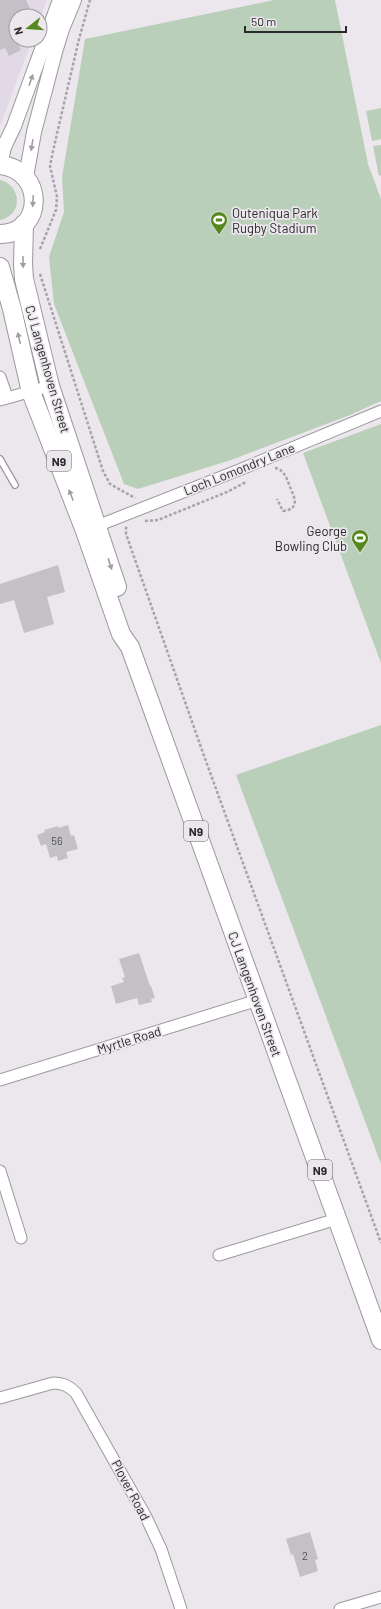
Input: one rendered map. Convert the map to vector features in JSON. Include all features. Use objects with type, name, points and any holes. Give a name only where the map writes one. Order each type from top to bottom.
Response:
[{"type":"highway","points":[[0,165],[14,168],[26,177]]},
{"type":"highway","name":"N9","points":[[24,224],[31,214],[34,201],[32,188],[26,177]]},
{"type":"highway","points":[[0,234],[15,230],[24,224]]},
{"type":"highway","name":"CJ Langenhoven Street","points":[[24,224],[24,279],[50,386],[91,529]]},
{"type":"highway","name":"CJ Langenhoven Street","points":[[0,267],[12,309],[31,392],[119,592],[132,637],[130,647],[381,1340]]},
{"type":"street","points":[[0,165],[4,147],[14,126],[60,0]]},
{"type":"street","points":[[26,177],[34,132],[62,29],[75,6]]},
{"type":"street","points":[[0,377],[4,398],[50,386]]},
{"type":"street","name":"Loch Lomondry Lane","points":[[91,529],[381,411]]},
{"type":"street","name":"Myrtle Road","points":[[0,1080],[258,1000]]},
{"type":"street","points":[[0,1171],[21,1238]]},
{"type":"street","points":[[219,1255],[337,1219]]},
{"type":"street","name":"Plover Road","points":[[0,1398],[46,1384],[62,1383],[69,1387],[81,1400],[136,1499],[161,1550],[181,1609]]},
{"type":"street","points":[[340,1609],[381,1597]]},
{"type":"lane","points":[[0,459],[15,485]]},
{"type":"path","points":[[40,250],[56,210],[56,197],[50,166],[79,39],[90,0]]},
{"type":"path","points":[[40,269],[42,281],[103,471],[110,484],[136,498]]},
{"type":"path","points":[[270,468],[277,468],[282,471],[295,498],[295,503],[292,508],[282,511],[277,499]]},
{"type":"path","points":[[143,522],[158,520],[227,492],[252,478]]},
{"type":"path","points":[[129,525],[126,528],[126,534],[177,680],[381,1243]]},
{"type":"shaded area","points":[[0,0],[47,0],[44,8],[8,8],[8,48],[29,48],[0,126]]},
{"type":"green space","name":"Outeniqua Park Rugby Stadium","points":[[274,0],[335,0],[368,164],[381,199],[381,401],[350,415],[231,460],[138,489],[124,484],[54,304],[49,257],[64,212],[62,177],[85,39]]},
{"type":"green space","points":[[381,108],[381,139],[372,141],[366,111]]},
{"type":"green space","points":[[381,145],[381,175],[379,176],[373,146]]},
{"type":"green space","points":[[0,180],[13,188],[17,200],[13,213],[0,220]]},
{"type":"green space","name":"George Bowling Club","points":[[381,424],[381,663],[303,453]]},
{"type":"green space","points":[[381,725],[381,1164],[236,775]]},
{"type":"building","points":[[0,0],[26,0],[30,8],[8,8],[8,48],[20,48],[21,50],[9,56],[5,48],[0,50]]},
{"type":"building","points":[[58,565],[65,592],[47,597],[54,624],[24,633],[14,600],[0,604],[0,584]]},
{"type":"building","points":[[68,825],[71,836],[74,835],[78,849],[66,852],[68,858],[58,861],[57,856],[50,858],[46,844],[41,846],[37,835],[45,832],[44,830]]},
{"type":"building","points":[[139,953],[155,998],[151,999],[152,1002],[139,1005],[137,998],[116,1004],[111,986],[124,982],[122,978],[125,977],[119,959]]},
{"type":"building","points":[[310,1532],[318,1559],[315,1560],[318,1571],[300,1577],[293,1554],[291,1555],[286,1539]]},
{"type":"place","name":"Outeniqua Park Rugby Stadium","points":[[219,235]]},
{"type":"place","name":"George Bowling Club","points":[[360,553]]}]
